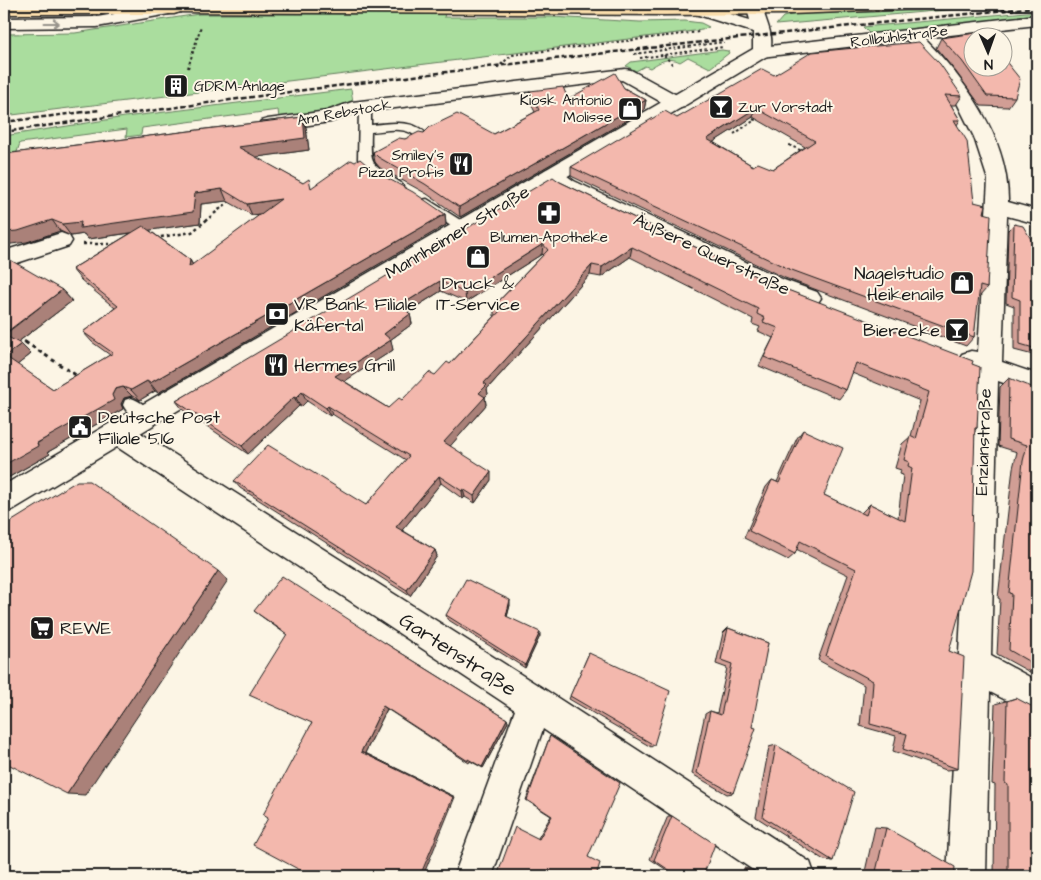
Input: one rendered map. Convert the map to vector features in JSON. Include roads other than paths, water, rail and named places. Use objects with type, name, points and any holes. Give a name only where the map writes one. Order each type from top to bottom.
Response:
[{"type":"main road","points":[[4,9],[695,9],[758,6],[791,9],[919,4]]},
{"type":"street","points":[[758,6],[764,42],[761,52]]},
{"type":"street","points":[[4,22],[98,22],[174,9]]},
{"type":"street","points":[[695,9],[762,29]]},
{"type":"street","points":[[762,29],[773,19],[791,9]]},
{"type":"street","name":"Rollbühlstraße","points":[[761,52],[1037,20]]},
{"type":"street","name":"Enzianstraße","points":[[911,35],[939,63],[961,92],[978,120],[991,152],[998,180],[991,352],[984,382],[966,876]]},
{"type":"street","name":"Mannheimer Straße","points":[[4,500],[118,433],[138,411],[463,228],[761,52]]},
{"type":"street","name":"Am Rebstock","points":[[253,127],[317,119],[365,107],[625,74],[677,103]]},
{"type":"street","name":"Äußere Querstraße","points":[[552,175],[567,186],[776,286],[832,307]]},
{"type":"street","points":[[998,206],[1037,217]]},
{"type":"street","points":[[4,257],[11,257],[61,241]]},
{"type":"street","points":[[951,353],[1037,385]]},
{"type":"street","name":"Gartenstraße","points":[[118,433],[535,703],[796,876]]},
{"type":"street","points":[[974,665],[1037,699]]},
{"type":"street","points":[[473,876],[535,703]]},
{"type":"lane","points":[[365,107],[364,159],[368,167],[463,228]]},
{"type":"lane","points":[[366,129],[410,128],[421,133],[424,138]]},
{"type":"railway","points":[[4,132],[133,113],[520,63],[1037,7]]},
{"type":"railway","points":[[4,122],[100,110]]},
{"type":"place","name":"GDRM-Anlage","points":[[176,86]]},
{"type":"place","name":"Zur Vorstadt","points":[[721,107]]},
{"type":"place","name":"Kiosk Antonio Molisse","points":[[630,109]]},
{"type":"place","name":"Smiley's Pizza Profis","points":[[461,164]]},
{"type":"place","name":"Blumen-Apotheke","points":[[549,213]]},
{"type":"place","name":"Druck & IT-Service","points":[[478,257]]},
{"type":"place","name":"Nagelstudio Heikenails","points":[[962,283]]},
{"type":"place","name":"VR Bank Filiale Käfertal","points":[[277,314]]},
{"type":"place","name":"Bierecke","points":[[957,330]]},
{"type":"place","name":"Hermes Grill","points":[[276,365]]},
{"type":"place","name":"Deutsche Post Filiale 516","points":[[80,427]]},
{"type":"place","name":"REWE","points":[[42,628]]}]
